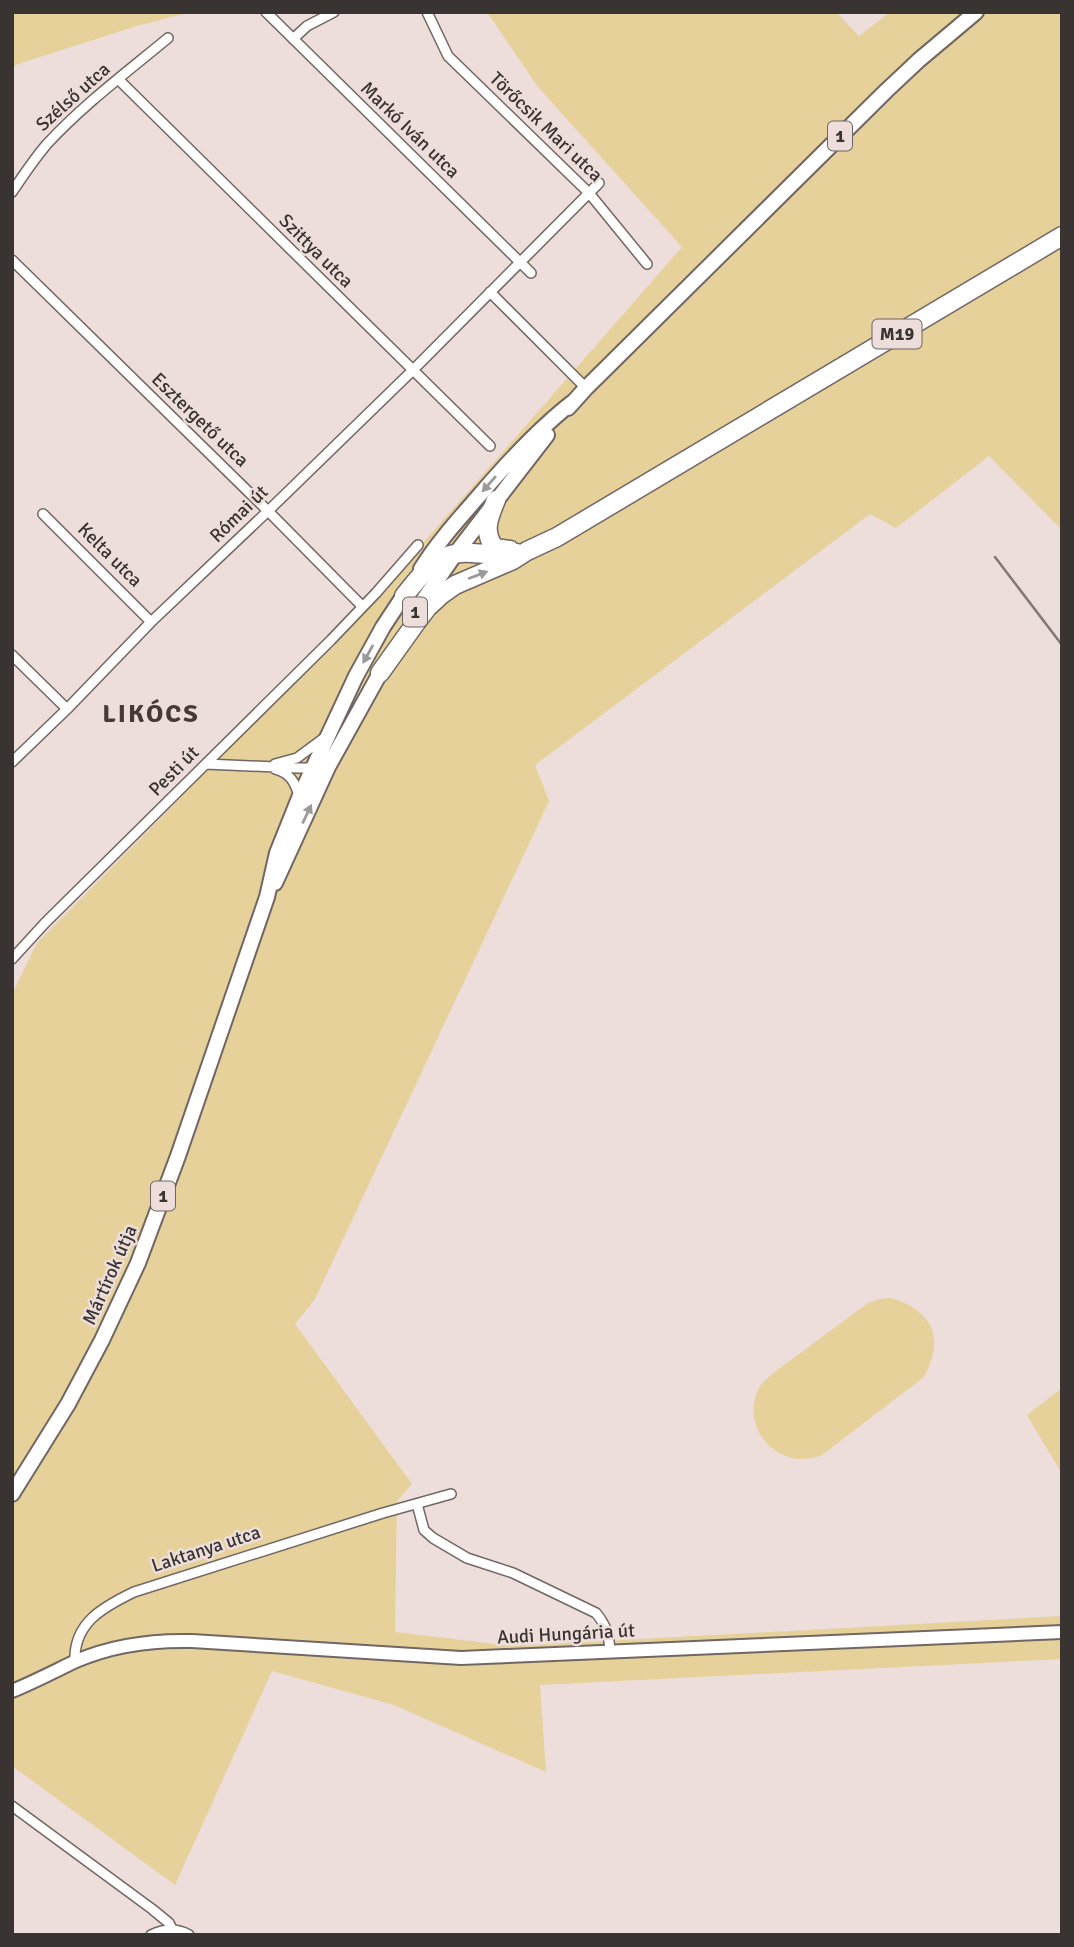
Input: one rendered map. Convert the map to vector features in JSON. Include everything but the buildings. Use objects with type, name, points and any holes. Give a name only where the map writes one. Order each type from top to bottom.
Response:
[{"type":"highway","name":"M19","points":[[527,551],[557,537],[1062,236]]},
{"type":"highway","points":[[496,500],[487,522],[487,532],[492,544],[495,548],[527,551]]},
{"type":"highway","points":[[404,596],[437,559],[456,553],[496,555],[527,551]]},
{"type":"highway","points":[[380,673],[427,608],[441,595],[455,584],[502,565],[527,551]]},
{"type":"main road","name":"1","points":[[267,897],[282,871],[328,767],[411,617],[456,553],[573,402],[886,91],[976,12]]},
{"type":"main road","name":"1","points":[[267,897],[277,853],[299,798],[356,676],[383,627],[449,530],[498,474],[557,414],[573,402]]},
{"type":"main road","name":"Mártírok útja","points":[[12,1494],[68,1404],[138,1263],[178,1156],[267,897]]},
{"type":"street","name":"Markó Iván utca","points":[[266,12],[531,273]]},
{"type":"street","points":[[293,39],[307,26],[334,12]]},
{"type":"street","name":"Törőcsik Mari utca","points":[[427,12],[448,56],[589,193],[647,264]]},
{"type":"street","name":"Szélső utca","points":[[12,192],[46,145],[92,100],[168,38]]},
{"type":"street","name":"Szittya utca","points":[[118,79],[490,446]]},
{"type":"street","name":"Római út","points":[[12,762],[151,622],[412,371],[599,183]]},
{"type":"street","name":"Esztergető utca","points":[[12,260],[362,606]]},
{"type":"street","points":[[490,292],[586,387]]},
{"type":"street","name":"Kelta utca","points":[[43,514],[151,622]]},
{"type":"street","name":"Pesti út","points":[[12,959],[45,923],[295,676],[376,593],[418,545]]},
{"type":"street","points":[[12,655],[67,709]]},
{"type":"street","points":[[263,766],[297,758],[329,735]]},
{"type":"street","points":[[206,764],[328,767]]},
{"type":"street","points":[[263,766],[289,775],[299,798]]},
{"type":"street","name":"Laktanya utca","points":[[75,1662],[74,1651],[93,1615],[134,1592],[451,1494]]},
{"type":"street","points":[[417,1504],[424,1530],[433,1538],[467,1558],[513,1573],[596,1613],[607,1629],[610,1651]]},
{"type":"street","name":"Audi Hungária út","points":[[75,1662],[129,1644],[174,1640],[498,1658],[1062,1632]]},
{"type":"street","points":[[12,1691],[75,1662]]},
{"type":"street","points":[[12,1806],[152,1909],[169,1923],[172,1929]]},
{"type":"street","points":[[12,1815],[45,1831]]},
{"type":"street","points":[[151,1935],[172,1929],[189,1935]]},
{"type":"shaded area","points":[[12,12],[191,12],[137,26],[12,68]]},
{"type":"shaded area","points":[[487,12],[836,12],[859,36],[890,12],[1062,12],[1062,530],[989,456],[896,528],[870,514],[535,765],[549,801],[315,1299],[295,1324],[412,1484],[397,1501],[395,1632],[513,1646],[1062,1616],[1062,1659],[540,1685],[546,1772],[394,1705],[272,1671],[175,1885],[12,1766],[12,994],[37,943],[347,630],[682,247],[538,87]]},
{"type":"shaded area","points":[[892,1298],[917,1311],[931,1328],[934,1350],[924,1377],[822,1455],[806,1459],[791,1458],[777,1452],[766,1443],[758,1431],[754,1417],[754,1401],[760,1386],[772,1374],[868,1303]]},
{"type":"shaded area","points":[[1062,1388],[1062,1474],[1027,1415]]},
{"type":"railway","points":[[995,557],[1062,645]]},
{"type":"district","name":"LIKÓCS","points":[[151,714]]}]
